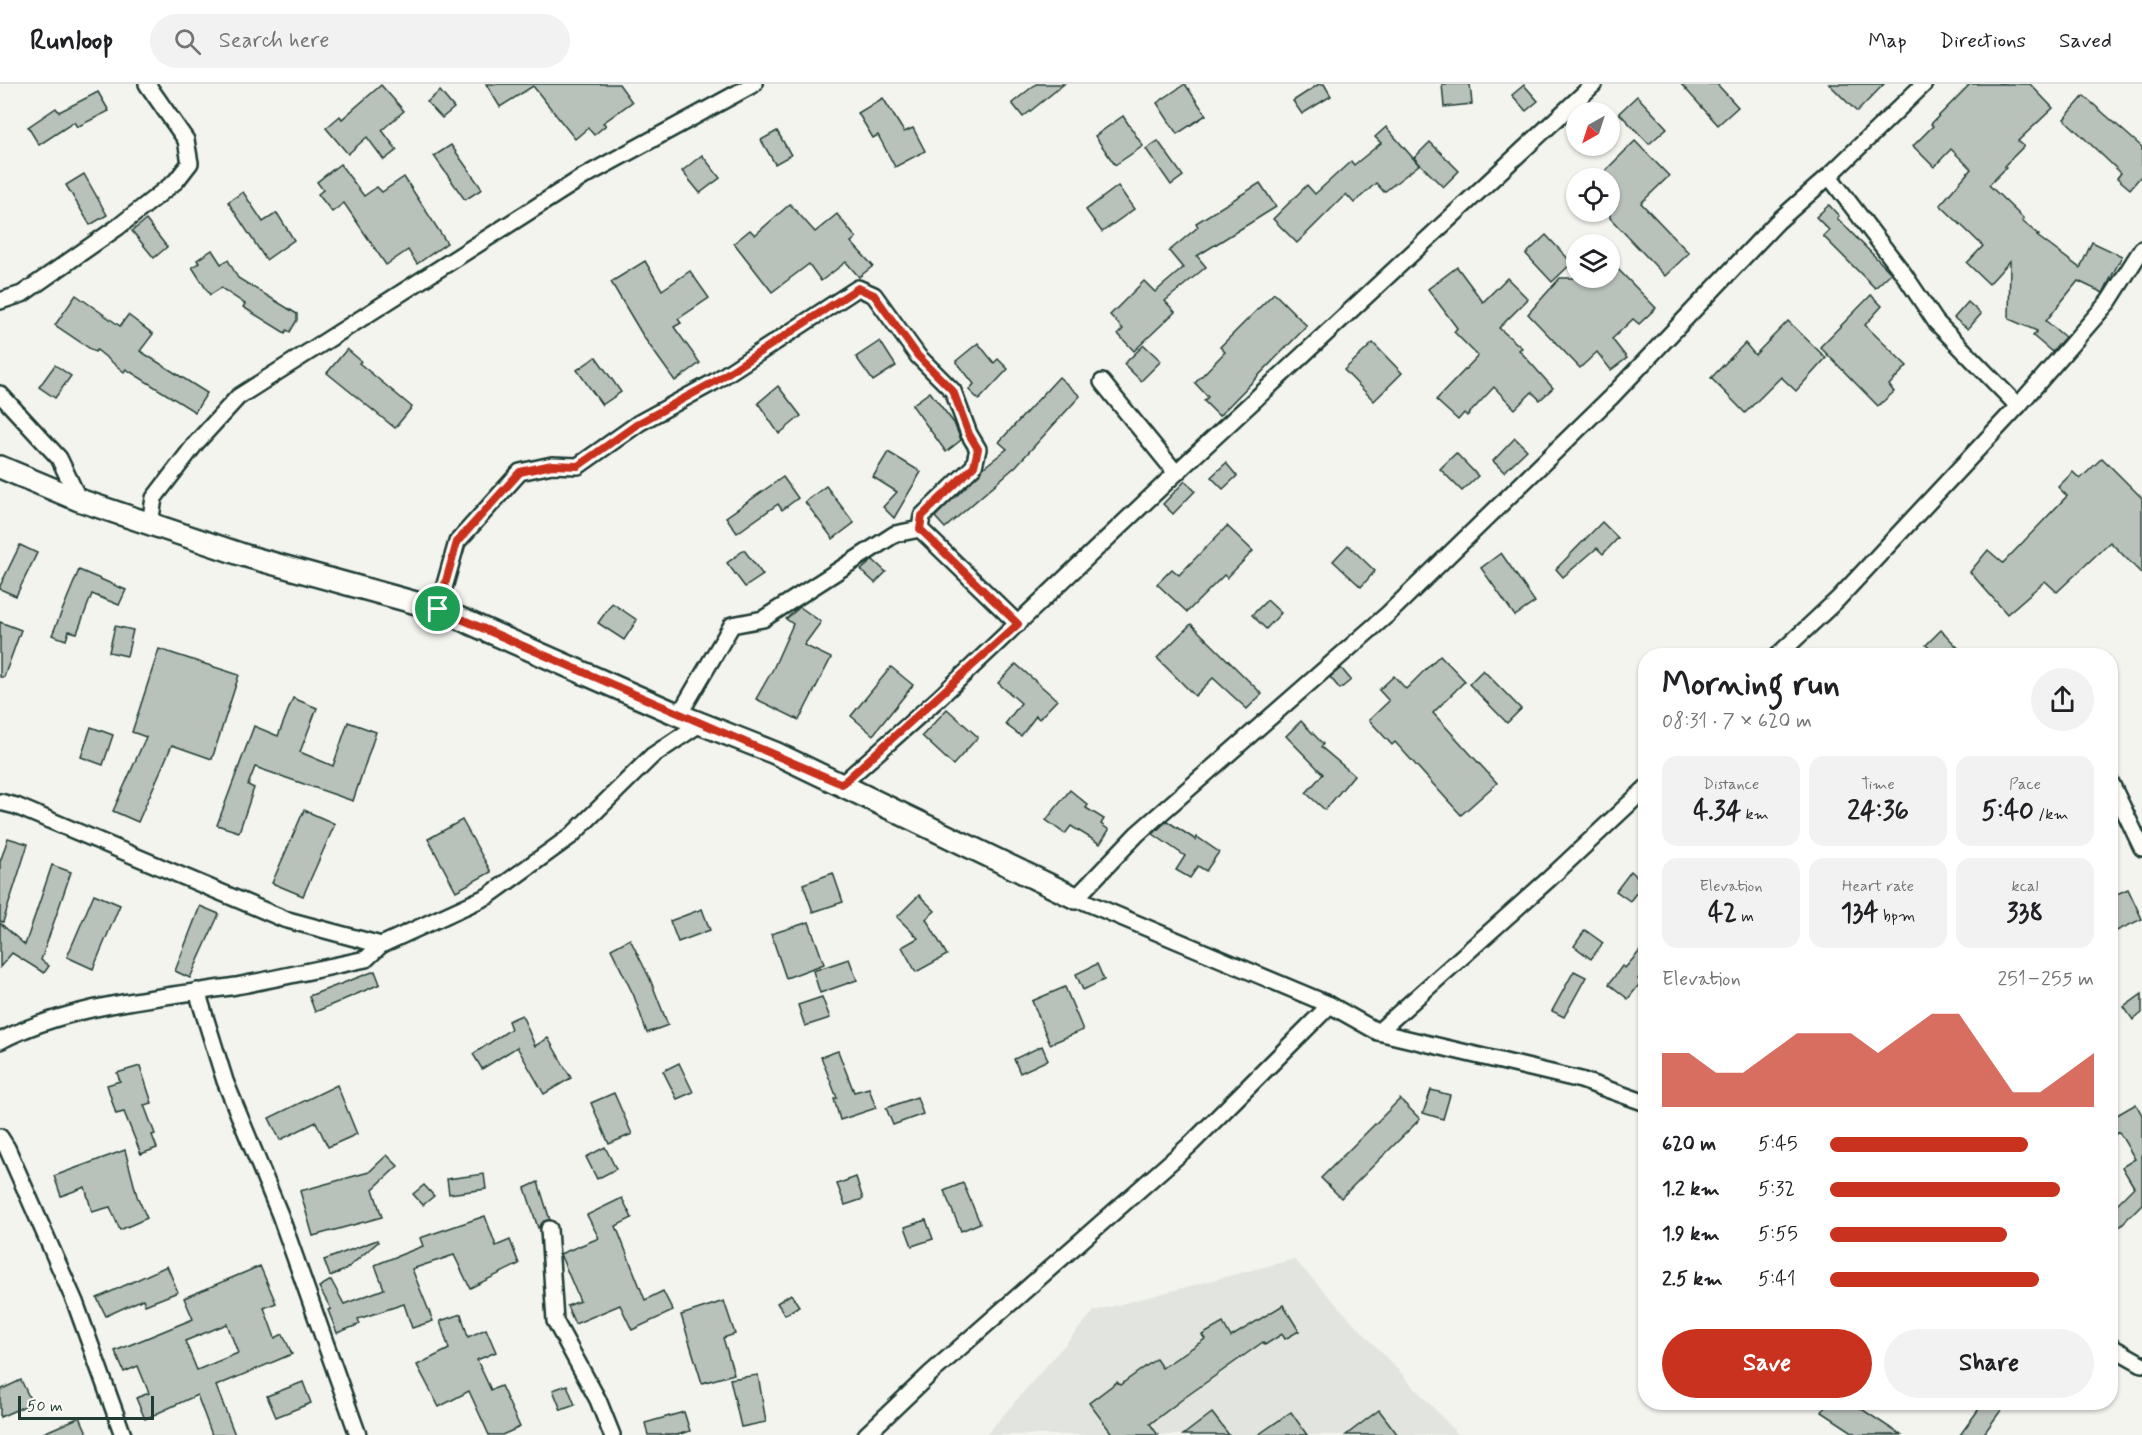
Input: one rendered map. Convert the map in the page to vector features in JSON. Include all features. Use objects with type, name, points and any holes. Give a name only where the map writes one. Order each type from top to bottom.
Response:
[{"type":"street","points":[[0,301],[22,294],[118,227],[176,181],[190,163],[186,140],[147,84]]},
{"type":"street","points":[[150,524],[154,498],[196,443],[238,397],[583,177],[754,84]]},
{"type":"street","points":[[842,784],[1018,624],[1176,473],[1594,84]]},
{"type":"street","points":[[1076,898],[1137,834],[1388,614],[1611,397],[1777,222],[1829,176],[1924,84]]},
{"type":"street","points":[[1829,176],[1903,273],[1936,322],[2018,406]]},
{"type":"street","points":[[1785,648],[1838,598],[2018,406],[2109,301],[2142,249]]},
{"type":"street","points":[[438,609],[457,542],[520,472],[552,465],[578,466],[639,423],[714,382],[858,288],[874,295],[918,356],[953,391],[969,434],[978,449],[974,466],[922,516],[920,529]]},
{"type":"street","points":[[1102,382],[1176,473]]},
{"type":"street","points":[[0,394],[59,459],[79,500]]},
{"type":"street","points":[[0,467],[79,500],[246,556],[438,609],[842,784],[1076,898],[1330,1005],[1378,1032],[1581,1080],[1638,1100]]},
{"type":"street","points":[[920,529],[1018,624]]},
{"type":"street","points":[[679,715],[732,625],[763,619],[895,534],[920,529]]},
{"type":"street","points":[[2,1039],[20,1031],[84,1012],[366,959],[381,945],[488,896],[571,836],[652,756],[701,723]]},
{"type":"street","points":[[1378,1032],[1549,879],[1638,796]]},
{"type":"street","points":[[2118,798],[2142,848]]},
{"type":"street","points":[[0,802],[16,806],[284,919],[381,945]]},
{"type":"street","points":[[197,991],[225,1082],[280,1215],[358,1435]]},
{"type":"street","points":[[866,1435],[930,1374],[1191,1144],[1330,1005]]},
{"type":"street","points":[[0,1137],[7,1148],[75,1302],[123,1435]]},
{"type":"street","points":[[549,1228],[555,1321],[598,1400],[612,1435]]},
{"type":"street","points":[[2118,1350],[2142,1364]]},
{"type":"shaded area","points":[[1294,1259],[1459,1435],[986,1435],[1094,1311]]},
{"type":"building","points":[[486,84],[619,84],[632,102],[603,123],[606,125],[594,135],[588,128],[575,139],[533,86],[500,107]]},
{"type":"building","points":[[1036,84],[1064,84],[1023,117],[1012,103]]},
{"type":"building","points":[[1185,84],[1206,115],[1177,134],[1157,103]]},
{"type":"building","points":[[1319,84],[1324,84],[1331,96],[1302,114],[1293,101]]},
{"type":"building","points":[[1442,84],[1470,84],[1472,104],[1444,107]]},
{"type":"building","points":[[1681,84],[1717,84],[1738,107],[1718,125]]},
{"type":"building","points":[[1829,84],[1884,84],[1857,112]]},
{"type":"building","points":[[1970,84],[2030,84],[2053,108],[2018,141],[2024,146],[1989,185],[2024,219],[2022,221],[2039,235],[2037,236],[2080,268],[2092,242],[2122,256],[2103,293],[2078,281],[2046,321],[2065,337],[2052,352],[2033,336],[2037,331],[2009,319],[2010,261],[1989,284],[1967,263],[1983,246],[1940,205],[1971,169],[1951,149],[1934,167],[1913,146]]},
{"type":"building","points":[[381,85],[404,111],[382,130],[397,150],[384,160],[367,137],[348,154],[326,128],[340,116],[342,119]]},
{"type":"building","points":[[1524,85],[1538,101],[1526,111],[1512,95]]},
{"type":"building","points":[[440,91],[454,108],[442,118],[427,102]]},
{"type":"building","points":[[98,92],[109,111],[77,127],[74,122],[39,145],[28,127],[56,108],[59,112]]},
{"type":"building","points":[[1637,96],[1667,128],[1649,144],[1620,112]]},
{"type":"building","points":[[2084,96],[2142,147],[2142,175],[2130,189],[2117,178],[2121,173],[2064,119]]},
{"type":"building","points":[[883,98],[904,132],[913,128],[925,151],[895,167],[878,135],[873,138],[858,113]]},
{"type":"building","points":[[1123,116],[1143,146],[1115,165],[1095,136]]},
{"type":"building","points":[[1386,127],[1419,165],[1384,192],[1376,183],[1354,203],[1346,194],[1297,243],[1273,219],[1307,185],[1315,194],[1351,161],[1354,165],[1381,143],[1375,137]]},
{"type":"building","points":[[777,131],[791,155],[775,164],[761,140]]},
{"type":"building","points":[[1158,141],[1183,176],[1171,185],[1146,149]]},
{"type":"building","points":[[1635,141],[1669,176],[1641,203],[1689,253],[1665,276],[1614,222],[1620,222],[1620,168],[1608,168]]},
{"type":"building","points":[[1430,142],[1459,171],[1443,187],[1414,158]]},
{"type":"building","points":[[451,145],[482,189],[465,200],[434,156]]},
{"type":"building","points":[[702,155],[720,178],[700,193],[682,171]]},
{"type":"building","points":[[340,164],[364,196],[377,187],[382,192],[404,177],[447,243],[417,264],[408,250],[386,265],[344,203],[332,212],[318,194],[323,190],[317,182]]},
{"type":"building","points":[[84,174],[107,215],[90,225],[66,185]]},
{"type":"building","points":[[1260,183],[1276,207],[1197,256],[1206,267],[1165,301],[1175,312],[1134,351],[1118,334],[1123,329],[1110,315],[1144,281],[1155,292],[1183,268],[1169,251],[1198,227],[1196,223]]},
{"type":"building","points":[[1118,186],[1134,209],[1102,232],[1086,210]]},
{"type":"building","points":[[243,192],[263,222],[277,213],[294,240],[266,260],[228,202]]},
{"type":"building","points":[[790,204],[815,232],[837,214],[856,238],[851,242],[873,266],[859,277],[846,262],[821,281],[809,264],[772,292],[734,243],[750,230],[755,235]]},
{"type":"building","points":[[1829,205],[1839,216],[1837,218],[1891,273],[1875,288],[1823,236],[1829,230],[1816,217]]},
{"type":"building","points":[[146,220],[167,247],[154,258],[132,231]]},
{"type":"building","points":[[1546,235],[1566,257],[1566,269],[1552,282],[1526,254]]},
{"type":"building","points":[[212,250],[221,264],[228,260],[238,278],[297,314],[297,320],[290,332],[287,330],[285,333],[243,307],[245,304],[221,288],[210,295],[192,267],[199,263],[197,260]]},
{"type":"building","points":[[645,261],[662,290],[690,271],[709,298],[678,319],[681,323],[674,327],[700,363],[675,381],[645,339],[611,282]]},
{"type":"building","points":[[1457,267],[1483,302],[1507,278],[1528,299],[1499,328],[1522,348],[1519,350],[1553,388],[1540,400],[1532,392],[1515,409],[1494,387],[1467,416],[1464,413],[1458,420],[1436,400],[1478,356],[1454,332],[1457,328],[1428,289]]},
{"type":"building","points":[[1620,271],[1656,308],[1639,324],[1633,319],[1612,339],[1627,358],[1611,370],[1597,352],[1580,368],[1528,314],[1560,278],[1566,278],[1566,288],[1620,288]]},
{"type":"building","points":[[1274,293],[1307,326],[1219,416],[1204,401],[1208,397],[1195,383],[1225,352],[1220,347]]},
{"type":"building","points":[[76,295],[120,326],[128,315],[153,334],[140,351],[207,393],[195,412],[126,369],[124,372],[97,350],[95,352],[55,325]]},
{"type":"building","points":[[1871,295],[1882,306],[1865,325],[1907,366],[1889,385],[1894,392],[1878,406],[1820,347]]},
{"type":"building","points":[[1968,302],[1981,314],[1968,329],[1954,318]]},
{"type":"building","points":[[1788,321],[1826,358],[1796,391],[1781,377],[1745,413],[1711,378],[1745,343],[1755,355]]},
{"type":"building","points":[[880,341],[896,366],[873,381],[856,357]]},
{"type":"building","points":[[978,343],[994,363],[998,359],[1008,369],[979,400],[969,390],[974,384],[956,361]]},
{"type":"building","points":[[1373,343],[1402,373],[1374,401],[1344,370]]},
{"type":"building","points":[[1144,345],[1161,361],[1141,381],[1124,364]]},
{"type":"building","points":[[347,349],[361,361],[359,363],[412,407],[395,428],[327,373]]},
{"type":"building","points":[[596,357],[621,392],[602,405],[577,370]]},
{"type":"building","points":[[55,365],[71,376],[55,398],[39,387]]},
{"type":"building","points":[[1059,377],[1080,396],[1016,466],[945,528],[935,517],[983,468],[1007,449],[999,442]]},
{"type":"building","points":[[778,386],[801,416],[779,434],[758,403]]},
{"type":"building","points":[[930,392],[954,423],[961,440],[946,452],[912,405]]},
{"type":"building","points":[[1515,438],[1527,450],[1504,472],[1493,461]]},
{"type":"building","points":[[888,452],[921,472],[894,518],[883,507],[897,492],[873,477]]},
{"type":"building","points":[[1456,453],[1478,476],[1462,491],[1440,469]]},
{"type":"building","points":[[2102,458],[2142,498],[2142,574],[2110,542],[2057,592],[2045,581],[2007,614],[1970,572],[1988,550],[2003,563],[2067,496],[2058,487],[2073,472],[2080,479]]},
{"type":"building","points":[[1226,463],[1237,476],[1223,489],[1211,477]]},
{"type":"building","points":[[783,477],[798,498],[782,510],[778,504],[737,533],[726,517]]},
{"type":"building","points":[[1185,481],[1195,491],[1173,514],[1163,504]]},
{"type":"building","points":[[826,486],[854,523],[833,539],[805,502]]},
{"type":"building","points":[[1602,522],[1618,538],[1603,554],[1597,548],[1563,577],[1556,569]]},
{"type":"building","points":[[1227,526],[1253,551],[1227,578],[1224,575],[1187,612],[1157,584],[1172,569],[1179,575]]},
{"type":"building","points":[[20,545],[37,553],[16,596],[0,589],[0,586]]},
{"type":"building","points":[[1348,545],[1375,571],[1361,587],[1333,561]]},
{"type":"building","points":[[744,550],[763,575],[745,587],[727,563]]},
{"type":"building","points":[[1501,553],[1535,602],[1515,616],[1481,568]]},
{"type":"building","points":[[873,560],[886,572],[875,583],[861,570]]},
{"type":"building","points":[[79,570],[126,590],[119,605],[92,594],[77,633],[69,631],[66,640],[52,635]]},
{"type":"building","points":[[1267,600],[1281,613],[1266,629],[1252,615]]},
{"type":"building","points":[[612,603],[637,620],[624,640],[598,623]]},
{"type":"building","points":[[800,607],[821,622],[804,645],[831,658],[799,720],[756,699],[773,669],[793,624],[786,619]]},
{"type":"building","points":[[0,622],[21,630],[4,677],[0,677]]},
{"type":"building","points":[[1191,624],[1262,694],[1247,709],[1213,678],[1195,696],[1157,658]]},
{"type":"building","points":[[115,626],[133,630],[127,656],[109,652]]},
{"type":"building","points":[[1941,630],[1958,648],[1929,648],[1926,645]]},
{"type":"building","points":[[159,649],[239,675],[212,759],[172,745],[138,822],[113,811],[146,737],[132,732]]},
{"type":"building","points":[[1440,655],[1465,681],[1433,713],[1497,783],[1461,815],[1395,742],[1392,745],[1369,720],[1389,701],[1379,690],[1394,676],[1406,689]]},
{"type":"building","points":[[1016,664],[1057,700],[1039,719],[1036,716],[1021,736],[1005,724],[1021,703],[998,683]]},
{"type":"building","points":[[891,667],[913,685],[873,735],[851,716]]},
{"type":"building","points":[[1341,668],[1351,680],[1340,689],[1330,677]]},
{"type":"building","points":[[1483,670],[1521,709],[1507,723],[1469,684]]},
{"type":"building","points":[[293,698],[317,708],[300,752],[333,766],[348,722],[376,732],[353,801],[255,767],[248,785],[254,788],[239,832],[217,825],[254,726],[278,736]]},
{"type":"building","points":[[947,709],[978,737],[953,765],[922,736]]},
{"type":"building","points":[[1301,721],[1323,744],[1321,747],[1354,775],[1325,810],[1306,793],[1323,774],[1286,736]]},
{"type":"building","points":[[91,727],[113,735],[103,765],[81,757]]},
{"type":"building","points":[[1070,790],[1088,805],[1086,808],[1104,819],[1101,824],[1109,830],[1100,844],[1071,826],[1065,834],[1046,820]]},
{"type":"building","points":[[304,810],[335,824],[303,896],[272,883]]},
{"type":"building","points":[[462,820],[491,872],[456,891],[428,839]]},
{"type":"building","points":[[1167,821],[1219,852],[1206,871],[1198,866],[1190,878],[1176,870],[1185,856],[1153,834]]},
{"type":"building","points":[[8,838],[28,844],[3,922],[0,921],[0,862]]},
{"type":"building","points":[[52,865],[71,872],[41,960],[49,966],[44,973],[12,953],[0,967],[0,923],[25,945]]},
{"type":"building","points":[[1631,871],[1638,877],[1638,891],[1630,901],[1616,891]]},
{"type":"building","points":[[833,873],[843,902],[813,912],[803,884]]},
{"type":"building","points":[[2128,889],[2142,919],[2118,930],[2118,893]]},
{"type":"building","points":[[94,894],[120,905],[93,969],[67,957]]},
{"type":"building","points":[[919,895],[935,911],[926,919],[947,955],[916,972],[902,947],[918,938],[897,917]]},
{"type":"building","points":[[200,906],[219,914],[190,978],[175,971]]},
{"type":"building","points":[[702,909],[710,930],[678,942],[670,921]]},
{"type":"building","points":[[809,922],[824,964],[786,978],[771,934]]},
{"type":"building","points":[[1585,930],[1603,943],[1591,959],[1574,946]]},
{"type":"building","points":[[630,939],[650,979],[668,1025],[647,1033],[634,996],[611,949]]},
{"type":"building","points":[[1638,953],[1638,986],[1628,999],[1609,984],[1622,966],[1625,968]]},
{"type":"building","points":[[849,959],[857,980],[820,993],[813,971]]},
{"type":"building","points":[[1097,964],[1104,980],[1083,990],[1076,974]]},
{"type":"building","points":[[375,971],[380,984],[315,1012],[309,996]]},
{"type":"building","points":[[1574,971],[1586,977],[1564,1017],[1552,1011]]},
{"type":"building","points":[[1065,987],[1083,1030],[1050,1044],[1032,1001]]},
{"type":"building","points":[[2142,994],[2142,1013],[2133,1020],[2124,1007]]},
{"type":"building","points":[[822,997],[830,1018],[805,1026],[798,1005]]},
{"type":"building","points":[[522,1015],[535,1046],[548,1038],[571,1078],[544,1094],[517,1047],[482,1069],[473,1054],[511,1029],[508,1021]]},
{"type":"building","points":[[1042,1046],[1048,1060],[1020,1073],[1014,1059]]},
{"type":"building","points":[[838,1051],[854,1092],[869,1088],[876,1108],[840,1120],[834,1099],[837,1098],[821,1057]]},
{"type":"building","points":[[679,1063],[693,1092],[677,1099],[663,1071]]},
{"type":"building","points":[[140,1066],[152,1103],[144,1105],[155,1134],[152,1135],[157,1148],[141,1154],[124,1112],[116,1114],[107,1085],[120,1081],[117,1073]]},
{"type":"building","points":[[337,1085],[357,1134],[328,1147],[316,1122],[280,1140],[269,1118]]},
{"type":"building","points":[[1431,1090],[1450,1095],[1443,1119],[1423,1113]]},
{"type":"building","points":[[614,1093],[632,1134],[609,1144],[591,1103]]},
{"type":"building","points":[[917,1097],[923,1114],[893,1125],[886,1108]]},
{"type":"building","points":[[1400,1099],[1420,1119],[1341,1198],[1321,1178]]},
{"type":"building","points":[[2136,1104],[2142,1115],[2142,1204],[2120,1226],[2118,1224],[2118,1203],[2134,1187],[2122,1167],[2135,1159],[2118,1133],[2118,1114]]},
{"type":"building","points":[[605,1147],[616,1169],[597,1179],[586,1157]]},
{"type":"building","points":[[125,1150],[137,1196],[147,1218],[120,1230],[110,1207],[92,1212],[85,1187],[61,1196],[54,1176]]},
{"type":"building","points":[[387,1155],[398,1166],[373,1189],[382,1217],[313,1236],[300,1191],[369,1172]]},
{"type":"building","points":[[484,1174],[486,1189],[449,1194],[447,1179]]},
{"type":"building","points":[[856,1177],[863,1199],[845,1205],[837,1184]]},
{"type":"building","points":[[538,1182],[550,1220],[544,1221],[538,1228],[525,1188]]},
{"type":"building","points":[[963,1183],[980,1223],[961,1231],[944,1191]]},
{"type":"building","points":[[424,1185],[434,1196],[423,1205],[413,1194]]},
{"type":"building","points":[[622,1198],[632,1218],[616,1226],[645,1300],[663,1291],[673,1311],[632,1330],[620,1305],[575,1324],[567,1306],[580,1301],[560,1254],[599,1238],[587,1215]]},
{"type":"building","points":[[485,1216],[496,1246],[510,1240],[519,1264],[470,1288],[454,1255],[412,1269],[433,1321],[412,1328],[404,1304],[358,1319],[360,1324],[337,1333],[328,1310],[331,1309],[319,1287],[331,1280],[344,1304],[384,1289],[375,1265],[423,1246],[420,1238]]},
{"type":"building","points":[[926,1220],[933,1239],[912,1246],[905,1227]]},
{"type":"building","points":[[377,1240],[378,1242],[345,1270],[330,1276],[324,1260]]},
{"type":"building","points":[[167,1266],[178,1292],[145,1305],[143,1299],[106,1316],[97,1298]]},
{"type":"building","points":[[260,1266],[276,1303],[264,1308],[275,1338],[283,1334],[292,1354],[216,1386],[235,1435],[212,1435],[197,1395],[145,1419],[136,1398],[149,1393],[138,1366],[124,1372],[115,1351],[193,1319],[184,1298]],"holes":[[[227,1324],[238,1353],[197,1370],[185,1341]]]},
{"type":"building","points":[[791,1294],[799,1306],[785,1315],[777,1303]]},
{"type":"building","points":[[724,1301],[735,1334],[723,1338],[734,1374],[702,1383],[681,1315]]},
{"type":"building","points":[[1283,1305],[1299,1331],[1285,1339],[1282,1334],[1265,1345],[1263,1342],[1184,1398],[1150,1424],[1158,1435],[1113,1435],[1089,1403],[1117,1382],[1120,1385],[1156,1359],[1162,1368],[1205,1339],[1202,1335],[1223,1323],[1231,1337]]},
{"type":"building","points":[[461,1314],[468,1337],[486,1329],[496,1352],[477,1360],[491,1390],[501,1386],[520,1427],[502,1435],[489,1435],[469,1391],[439,1407],[417,1365],[449,1349],[440,1321]]},
{"type":"building","points":[[758,1375],[766,1422],[741,1427],[730,1379]]},
{"type":"building","points":[[21,1380],[32,1403],[0,1417],[0,1390]]},
{"type":"building","points":[[303,1382],[311,1403],[276,1417],[267,1396]]},
{"type":"building","points":[[567,1385],[575,1405],[561,1410],[553,1390]]},
{"type":"building","points":[[1379,1410],[1398,1435],[1346,1435]]},
{"type":"building","points":[[1823,1410],[1863,1410],[1901,1435],[1857,1435],[1822,1412]]},
{"type":"building","points":[[1978,1410],[2001,1410],[1983,1435],[1960,1435]]},
{"type":"building","points":[[684,1412],[690,1431],[677,1435],[648,1435],[645,1423]]},
{"type":"building","points":[[1291,1412],[1307,1435],[1258,1435]]},
{"type":"building","points":[[1212,1413],[1229,1435],[1183,1435]]},
{"type":"building","points":[[80,1417],[88,1435],[39,1435]]},
{"type":"route","points":[[858,288],[874,295],[918,356],[953,391],[969,434],[978,449],[974,466],[922,516],[920,529],[1018,624],[842,784],[775,753],[679,715],[438,609],[457,542],[520,472],[552,465],[578,466],[639,423],[714,382],[858,288]]}]
